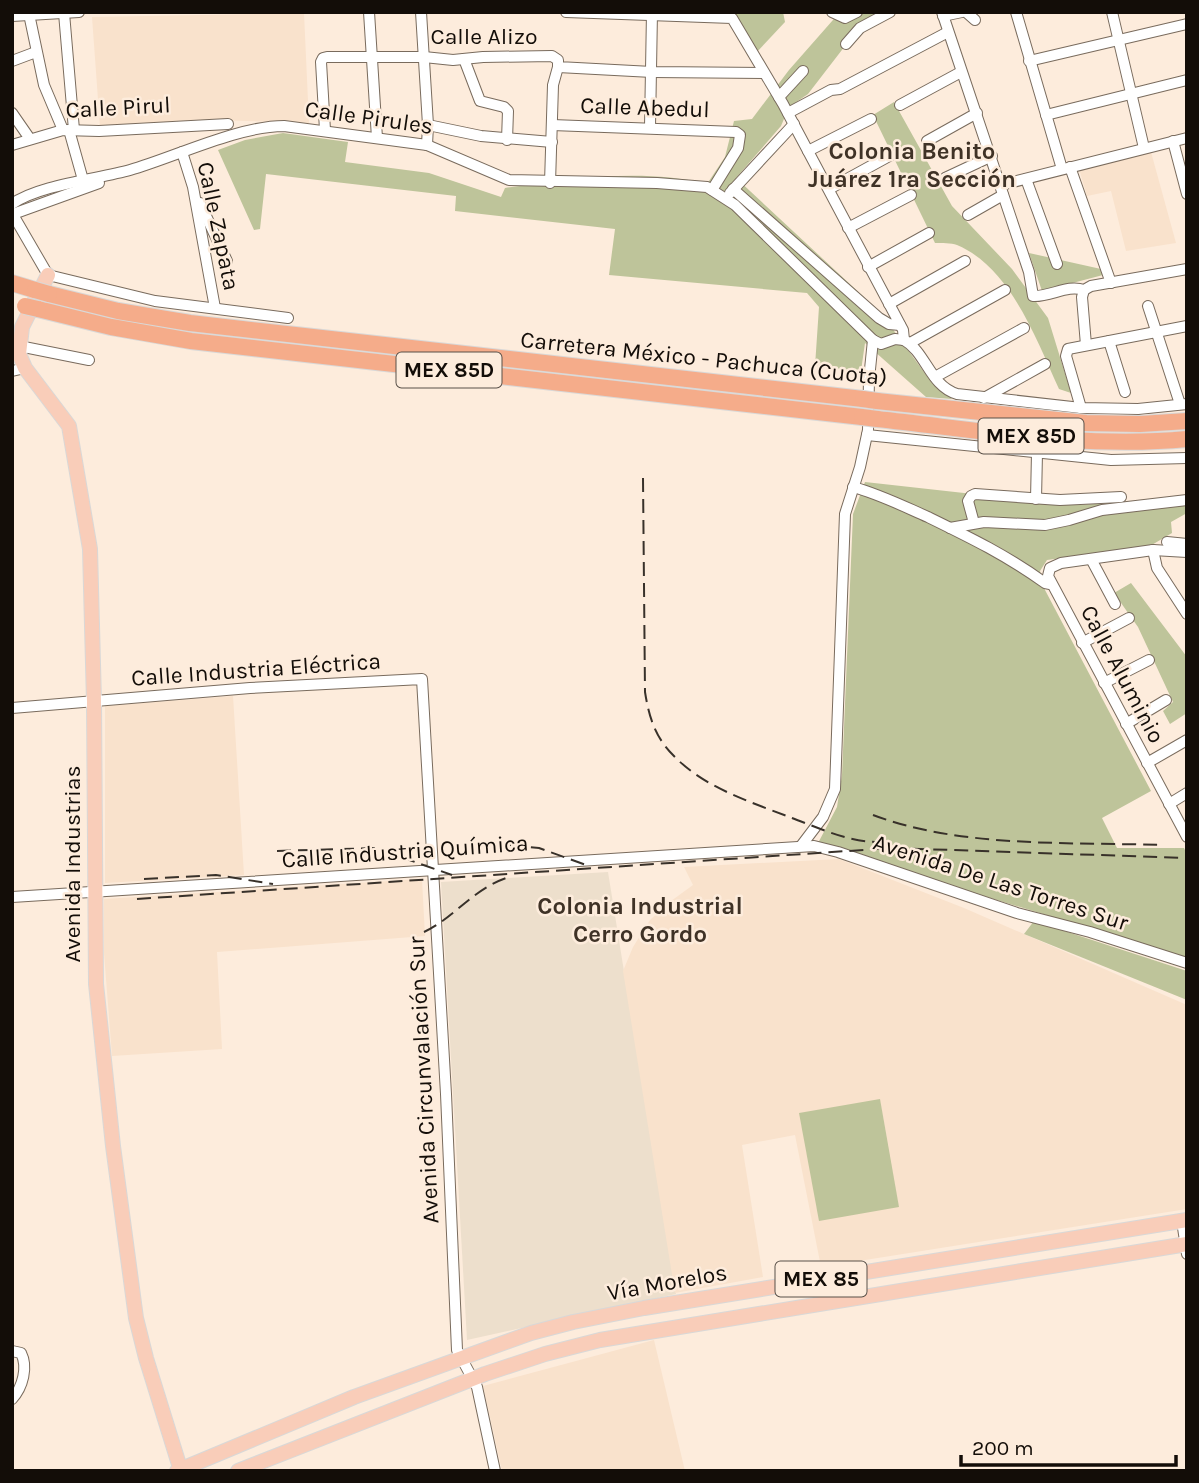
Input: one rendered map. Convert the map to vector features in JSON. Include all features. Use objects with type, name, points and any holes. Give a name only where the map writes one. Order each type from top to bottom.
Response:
[{"type":"highway","name":"Carretera México - Pachuca (Cuota)","points":[[12,283],[118,311],[190,323],[1086,423],[1140,425],[1187,421]]},
{"type":"highway","name":"Carretera México - Pachuca (Cuota)","points":[[25,306],[111,327],[191,341],[1077,440],[1143,442],[1187,439]]},
{"type":"main road","name":"Avenida Industrias","points":[[48,275],[25,319],[20,335],[21,361],[18,369],[64,418],[71,434],[90,549],[94,702],[94,952],[101,1038],[133,1302],[146,1358],[180,1470]]},
{"type":"main road","name":"Vía Morelos","points":[[180,1470],[343,1402],[537,1331],[632,1310],[1184,1220]]},
{"type":"main road","name":"Vía Morelos","points":[[238,1471],[473,1379],[545,1354],[600,1340],[1186,1248]]},
{"type":"street","points":[[12,16],[79,12]]},
{"type":"street","points":[[369,12],[377,138]]},
{"type":"street","points":[[421,12],[427,145]]},
{"type":"street","points":[[566,12],[652,13],[732,18],[794,124],[907,341],[935,377],[952,393],[1081,408],[1138,409],[1183,404],[1149,306]]},
{"type":"street","points":[[832,12],[845,18],[857,12]]},
{"type":"street","points":[[846,44],[860,29],[890,12]]},
{"type":"street","points":[[975,20],[964,12],[943,14],[992,156],[1029,272],[1033,296],[1187,269]]},
{"type":"street","points":[[1016,12],[1046,116],[1111,282]]},
{"type":"street","points":[[1112,12],[1144,148]]},
{"type":"street","points":[[64,13],[69,130],[83,180]]},
{"type":"street","points":[[650,127],[652,13]]},
{"type":"street","points":[[29,14],[46,90],[69,130]]},
{"type":"street","points":[[1029,61],[1187,24]]},
{"type":"street","points":[[788,113],[948,32]]},
{"type":"street","points":[[12,61],[36,52]]},
{"type":"street","name":"Calle Alizo","points":[[325,131],[321,62],[323,58],[552,57],[558,60],[558,67],[652,72],[764,73]]},
{"type":"street","points":[[464,59],[481,101],[508,110],[507,140]]},
{"type":"street","points":[[550,183],[553,85],[558,67]]},
{"type":"street","points":[[779,97],[803,71]]},
{"type":"street","points":[[900,105],[961,72]]},
{"type":"street","points":[[1046,116],[1187,80]]},
{"type":"street","points":[[12,113],[30,139]]},
{"type":"street","points":[[927,141],[977,113]]},
{"type":"street","points":[[808,151],[871,119]]},
{"type":"street","name":"Calle Pirul","points":[[12,145],[69,130],[228,124]]},
{"type":"street","name":"Calle Abedul","points":[[552,124],[736,132],[740,135],[740,144],[712,190]]},
{"type":"street","points":[[729,193],[794,124]]},
{"type":"street","points":[[428,125],[507,140],[552,142]]},
{"type":"street","name":"Calle Pirules","points":[[12,204],[27,196],[131,170],[271,127],[377,138],[427,145],[446,151],[503,179],[550,183],[686,184],[729,193],[879,318],[890,324],[900,325]]},
{"type":"street","points":[[968,215],[1002,190],[1026,179],[1187,138]]},
{"type":"street","points":[[1173,141],[1187,194]]},
{"type":"street","points":[[183,155],[148,171],[87,187],[58,200],[13,214],[48,275],[155,301],[288,318]]},
{"type":"street","name":"Calle Zapata","points":[[183,155],[193,187],[215,308]]},
{"type":"street","points":[[829,189],[891,155]]},
{"type":"street","points":[[945,178],[992,156]]},
{"type":"street","points":[[1026,179],[1057,264]]},
{"type":"street","points":[[193,187],[227,261]]},
{"type":"street","name":"Calle Pirules","points":[[729,193],[873,340]]},
{"type":"street","points":[[848,228],[911,195]]},
{"type":"street","points":[[868,267],[929,233]]},
{"type":"street","points":[[889,304],[965,261]]},
{"type":"street","points":[[826,294],[839,283]]},
{"type":"street","points":[[1084,289],[1082,294],[1086,345]]},
{"type":"street","points":[[801,846],[823,817],[835,789],[845,514],[867,435],[873,340],[881,344],[895,340],[907,341],[1005,290]]},
{"type":"street","points":[[1081,408],[1066,351],[1187,327]]},
{"type":"street","points":[[935,377],[1024,328]]},
{"type":"street","points":[[1109,341],[1125,392]]},
{"type":"street","points":[[19,346],[89,360]]},
{"type":"street","points":[[984,398],[1045,364]]},
{"type":"street","points":[[867,435],[1111,460],[1187,458]]},
{"type":"street","points":[[1036,499],[1037,453]]},
{"type":"street","points":[[853,487],[879,495],[950,528],[1015,561],[1047,584],[1051,584]]},
{"type":"street","points":[[974,523],[968,501],[975,494],[1036,499],[1121,497]]},
{"type":"street","points":[[950,528],[974,523],[1045,525],[1102,510],[1187,500]]},
{"type":"street","points":[[1115,604],[1091,559],[1153,550],[1186,549]]},
{"type":"street","points":[[1153,550],[1160,573],[1187,614]]},
{"type":"street","name":"Calle Aluminio","points":[[1091,559],[1061,563],[1051,568],[1048,576],[1187,837]]},
{"type":"street","points":[[1082,643],[1129,618]]},
{"type":"street","points":[[1104,683],[1149,660]]},
{"type":"street","name":"Calle Industria Eléctrica","points":[[12,708],[250,688],[422,680]]},
{"type":"street","name":"Avenida Circunvalación Sur","points":[[422,680],[457,1350],[479,1396],[495,1471]]},
{"type":"street","points":[[1126,724],[1166,699]]},
{"type":"street","points":[[1147,763],[1187,740]]},
{"type":"street","points":[[1169,804],[1187,793]]},
{"type":"street","name":"Calle Industria Química","points":[[12,897],[801,846]]},
{"type":"street","name":"Avenida De Las Torres Sur","points":[[801,846],[834,850],[1006,909],[1187,963]]},
{"type":"street","points":[[1184,1220],[1186,1248]]},
{"type":"street","points":[[12,1399],[19,1391],[23,1378],[24,1359],[17,1352]]},
{"type":"shaded area","points":[[304,13],[309,123],[212,120],[100,127],[92,17]]},
{"type":"shaded area","points":[[1151,152],[1176,243],[1126,251],[1111,191],[1087,196],[1079,169]]},
{"type":"shaded area","points":[[233,696],[244,875],[105,883],[105,706]]},
{"type":"shaded area","points":[[839,859],[964,908],[1187,1005],[1187,1209],[821,1267],[795,1135],[742,1145],[763,1277],[675,1293],[623,971],[633,947],[650,920],[693,885],[684,867]]},
{"type":"shaded area","points":[[608,872],[676,1294],[467,1340],[441,882]]},
{"type":"shaded area","points":[[422,879],[425,936],[217,952],[222,1049],[112,1056],[104,953],[104,899]]},
{"type":"shaded area","points":[[654,1340],[685,1471],[502,1471],[483,1386]]},
{"type":"green space","points":[[730,12],[783,12],[785,22],[756,53]]},
{"type":"green space","points":[[840,12],[877,12],[865,20],[808,94],[789,107],[781,126],[736,178],[881,313],[932,383],[952,399],[926,397],[865,343],[861,371],[815,366],[819,307],[807,293],[609,275],[615,229],[455,211],[456,196],[266,174],[260,229],[254,230],[218,150],[245,140],[283,133],[348,142],[345,162],[429,173],[501,197],[505,188],[606,177],[657,177],[707,184],[725,157],[734,121],[752,119],[789,70]]},
{"type":"green space","points":[[894,102],[952,206],[1012,269],[1048,318],[1071,393],[1059,389],[1020,307],[992,270],[957,245],[935,243],[873,115]]},
{"type":"green space","points":[[1029,253],[1101,269],[1103,275],[1042,291]]},
{"type":"green space","points":[[865,482],[1071,505],[1187,500],[1187,513],[1171,522],[1172,533],[1150,546],[1047,560],[1040,571],[1045,590],[1151,791],[1102,818],[1117,848],[1184,848],[1187,854],[1187,958],[817,845],[837,807],[842,775],[853,514]]},
{"type":"green space","points":[[1131,583],[1187,657],[1187,713],[1170,724],[1163,711],[1173,702],[1138,627],[1114,593]]},
{"type":"green space","points":[[1034,921],[1187,971],[1187,1000],[1024,934]]},
{"type":"green space","points":[[880,1099],[899,1207],[819,1221],[799,1113]]},
{"type":"railway","points":[[643,478],[645,692],[657,734],[685,767],[729,793],[833,833],[875,842]]},
{"type":"railway","points":[[873,815],[907,826],[978,838],[1053,843],[1162,845]]},
{"type":"railway","points":[[510,845],[539,848],[589,866]]},
{"type":"railway","points":[[277,851],[375,848],[452,875]]},
{"type":"railway","points":[[137,899],[892,848],[1187,858]]},
{"type":"railway","points":[[144,879],[216,875],[273,884]]},
{"type":"railway","points":[[424,932],[483,890],[506,878]]},
{"type":"district","name":"Colonia Benito Juárez 1ra Sección","points":[[912,165]]},
{"type":"district","name":"Colonia Industrial Cerro Gordo","points":[[640,920]]}]
